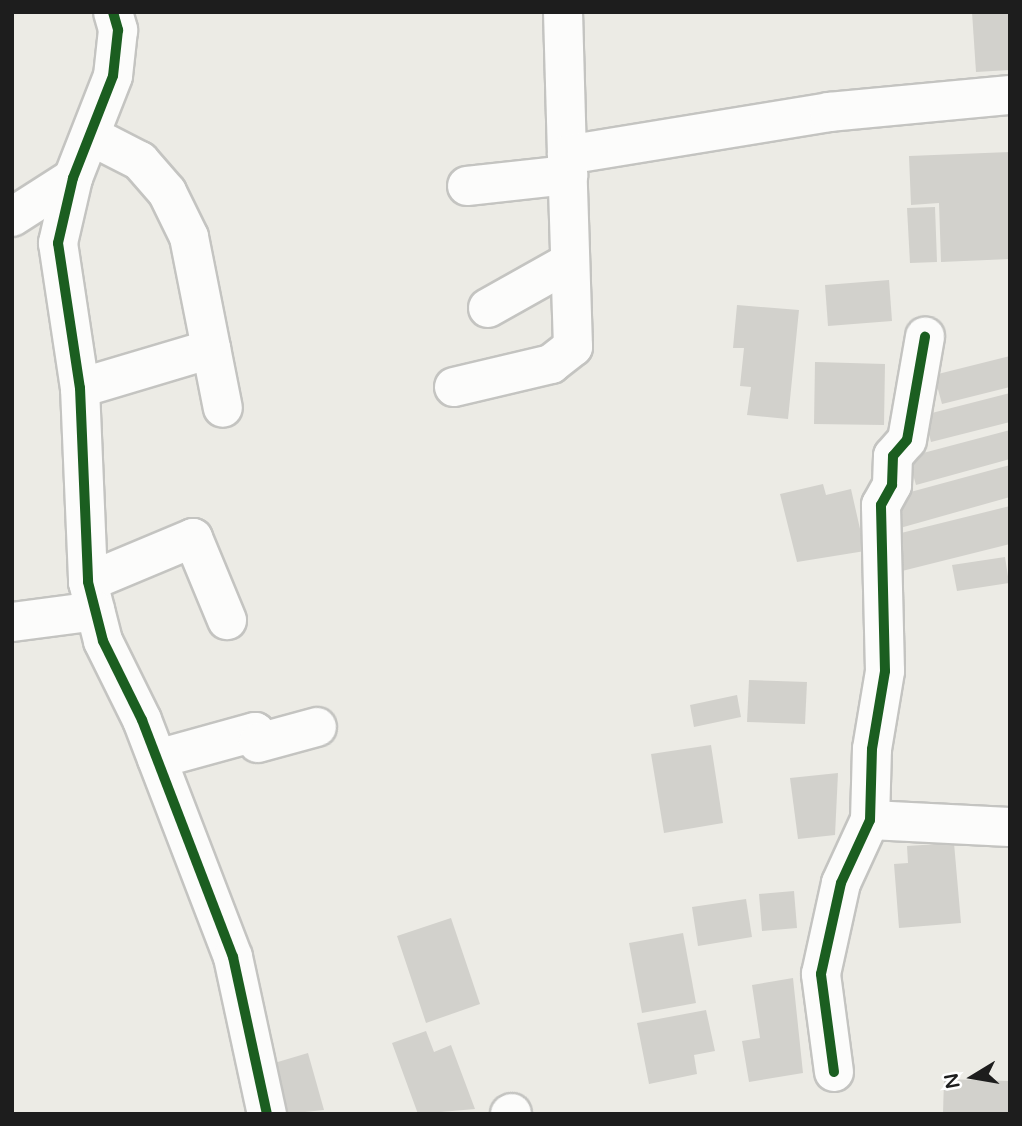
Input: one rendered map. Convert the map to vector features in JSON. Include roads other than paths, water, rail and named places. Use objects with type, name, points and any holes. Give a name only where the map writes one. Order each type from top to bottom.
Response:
[{"type":"street","points":[[454,387],[551,364],[573,347],[563,12]]},
{"type":"street","points":[[124,18],[113,76],[93,137],[73,178],[58,243],[80,388],[91,596],[233,957],[267,1114]]},
{"type":"street","points":[[467,186],[830,112],[1010,95]]},
{"type":"street","points":[[93,137],[140,161],[167,192],[189,237],[223,408]]},
{"type":"street","points":[[12,217],[73,178]]},
{"type":"street","points":[[488,308],[570,262]]},
{"type":"street","points":[[834,1072],[821,974],[827,929],[870,820],[872,749],[885,671],[881,505],[892,485],[893,456],[907,440],[925,337]]},
{"type":"street","points":[[80,388],[211,349]]},
{"type":"street","points":[[12,622],[91,596],[193,538],[227,620]]},
{"type":"street","points":[[157,759],[255,733],[258,743],[317,727]]},
{"type":"street","points":[[870,820],[1010,827]]}]
